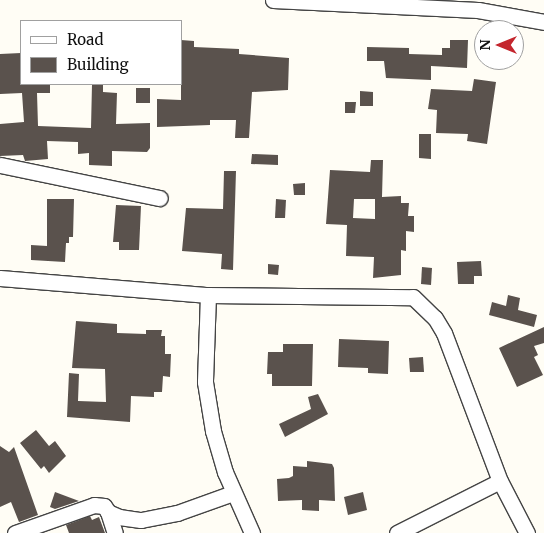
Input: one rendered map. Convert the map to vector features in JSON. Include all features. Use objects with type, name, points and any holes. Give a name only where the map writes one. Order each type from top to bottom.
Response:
[{"type":"street","points":[[273,0],[478,10],[543,20]]},
{"type":"street","points":[[0,165],[160,198]]},
{"type":"street","points":[[0,278],[208,294],[413,297],[435,318],[444,333],[500,481],[527,533]]},
{"type":"street","points":[[208,294],[206,382],[213,431],[233,493],[252,533]]},
{"type":"street","points":[[397,533],[500,481]]},
{"type":"street","points":[[108,512],[141,520],[177,513],[233,493]]},
{"type":"street","points":[[15,533],[94,505],[104,506],[115,533]]},
{"type":"building","points":[[182,40],[194,41],[194,47],[239,49],[239,54],[289,58],[288,90],[252,92],[249,138],[235,138],[236,120],[210,120],[210,125],[157,127],[157,99],[181,100]]},
{"type":"building","points":[[450,40],[468,40],[467,68],[431,66],[431,80],[386,78],[384,61],[367,61],[367,47],[409,48],[409,54],[442,55],[442,48],[450,48]]},
{"type":"building","points":[[20,53],[20,85],[50,85],[50,93],[37,93],[38,126],[91,128],[92,85],[103,85],[103,92],[117,93],[116,124],[150,123],[150,148],[147,152],[112,151],[112,166],[89,165],[89,153],[78,154],[78,142],[47,141],[48,159],[25,161],[23,155],[0,156],[0,124],[24,122],[22,93],[0,94],[0,54]]},
{"type":"building","points":[[474,79],[496,82],[487,144],[467,141],[468,134],[436,133],[437,110],[428,109],[431,89],[472,91]]},
{"type":"building","points":[[136,88],[150,88],[150,103],[136,103]]},
{"type":"building","points":[[360,91],[373,92],[373,106],[360,106]]},
{"type":"building","points":[[345,102],[356,102],[355,113],[345,113]]},
{"type":"building","points":[[419,134],[431,134],[431,159],[419,158]]},
{"type":"building","points":[[252,154],[278,155],[278,165],[251,164]]},
{"type":"building","points":[[371,160],[383,160],[382,197],[401,196],[401,203],[409,203],[408,216],[414,216],[414,232],[406,231],[406,251],[401,250],[401,275],[373,278],[374,257],[346,256],[347,225],[326,224],[330,170],[370,172]],"holes":[[[354,199],[375,199],[375,219],[353,218]]]},
{"type":"building","points":[[224,171],[236,171],[233,270],[221,269],[222,254],[182,251],[186,208],[223,209]]},
{"type":"building","points":[[305,183],[305,195],[294,195],[293,184]]},
{"type":"building","points":[[47,199],[74,199],[73,237],[69,237],[69,243],[66,243],[65,262],[31,260],[31,245],[47,246]]},
{"type":"building","points":[[276,199],[286,200],[285,218],[275,218]]},
{"type":"building","points":[[116,205],[141,206],[139,250],[119,250],[119,242],[113,242]]},
{"type":"building","points":[[481,261],[482,276],[474,276],[474,284],[458,284],[457,262]]},
{"type":"building","points":[[268,264],[279,265],[278,275],[268,274]]},
{"type":"building","points":[[422,267],[432,268],[431,285],[421,284]]},
{"type":"building","points":[[508,295],[520,298],[518,310],[537,315],[534,327],[489,315],[492,302],[506,306]]},
{"type":"building","points":[[76,321],[117,324],[117,333],[146,334],[146,330],[162,330],[161,336],[165,336],[165,354],[171,354],[170,377],[163,376],[162,392],[154,392],[154,397],[131,396],[130,422],[67,417],[69,373],[79,374],[78,401],[106,402],[105,369],[72,368]]},
{"type":"building","points":[[544,327],[544,343],[534,346],[538,355],[534,357],[543,375],[517,387],[499,348]]},
{"type":"building","points":[[339,339],[389,341],[388,374],[368,373],[368,368],[338,367]]},
{"type":"building","points":[[283,344],[313,344],[312,386],[272,386],[272,374],[267,374],[268,352],[283,352]]},
{"type":"building","points":[[423,357],[424,372],[410,372],[409,358]]},
{"type":"building","points":[[318,394],[328,414],[285,437],[279,424],[311,409],[308,397]]},
{"type":"building","points":[[36,430],[49,446],[55,441],[66,456],[49,473],[44,466],[41,469],[20,443]]},
{"type":"building","points":[[0,446],[9,452],[14,447],[38,515],[19,522],[11,502],[0,507]]},
{"type":"building","points":[[307,461],[332,464],[334,468],[335,501],[319,500],[319,511],[302,510],[302,500],[278,501],[277,479],[293,476],[293,466],[307,467]]},
{"type":"building","points":[[55,492],[79,501],[55,509],[50,507]]},
{"type":"building","points":[[363,492],[367,510],[348,515],[344,497]]},
{"type":"building","points":[[90,516],[92,520],[99,517],[105,533],[69,533],[66,525]]}]
